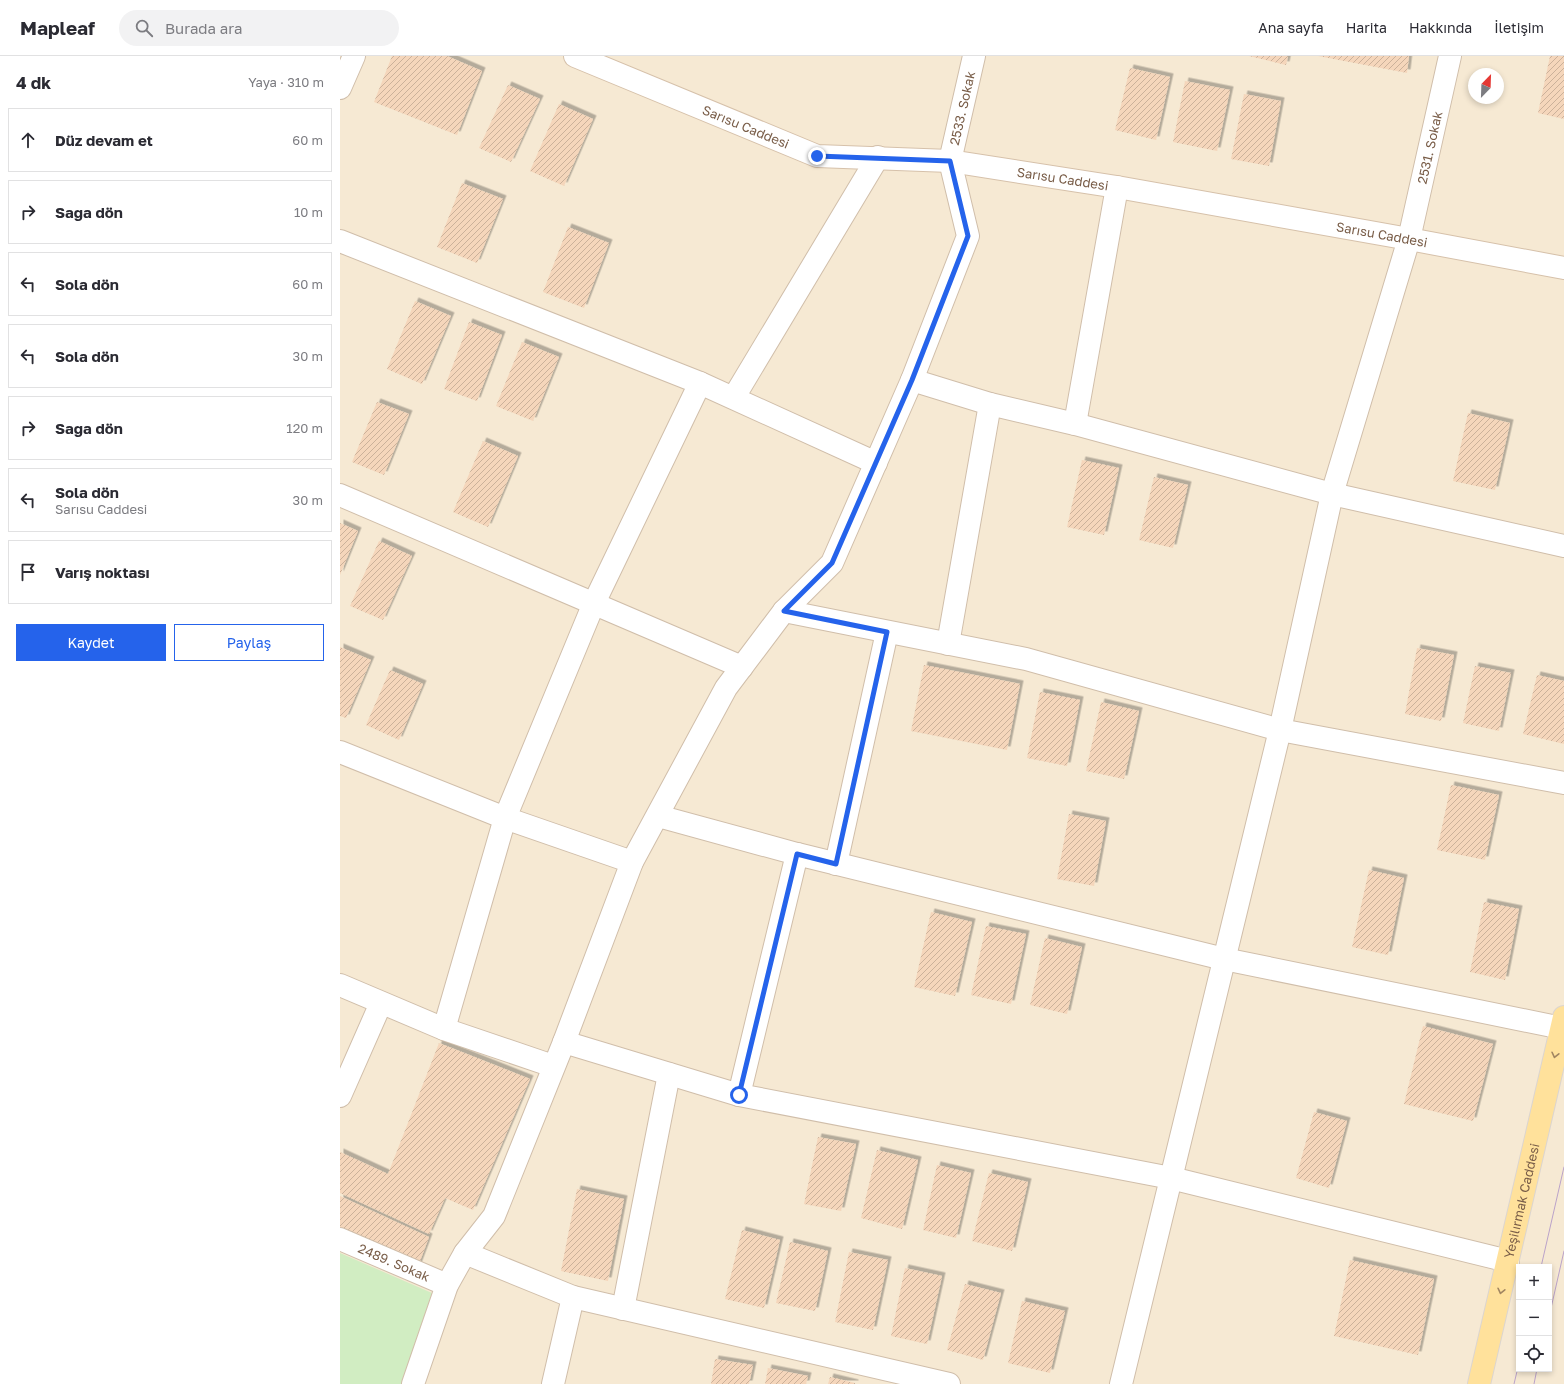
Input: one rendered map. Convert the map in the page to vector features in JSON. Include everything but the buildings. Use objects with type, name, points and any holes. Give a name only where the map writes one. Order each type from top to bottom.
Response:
[{"type":"main road","name":"Yeşilırmak Caddesi","points":[[1479,1384],[1563,1023]]},
{"type":"street","points":[[340,88],[354,56]]},
{"type":"street","name":"Sarısu Caddesi","points":[[575,56],[817,156],[878,157],[950,161],[1117,187],[1409,238],[1564,268]]},
{"type":"street","name":"2533. Sokak","points":[[950,161],[974,56]]},
{"type":"street","name":"2531. Sokak","points":[[1121,1384],[1280,730],[1332,494],[1409,238],[1450,56]]},
{"type":"street","points":[[734,398],[878,157]]},
{"type":"street","points":[[413,1384],[447,1285],[465,1253],[494,1216],[553,1066],[564,1042],[632,862],[726,688],[784,611],[832,563],[876,463],[912,380],[968,236],[950,161]]},
{"type":"street","points":[[1075,424],[1117,187]]},
{"type":"street","points":[[340,241],[700,383],[876,463]]},
{"type":"street","points":[[912,380],[990,404],[1075,424],[1332,494],[1564,546]]},
{"type":"street","points":[[444,1029],[505,818],[594,603],[700,383]]},
{"type":"street","points":[[948,644],[990,404]]},
{"type":"street","points":[[340,495],[742,667]]},
{"type":"street","points":[[784,611],[1026,659],[1280,730],[1564,783]]},
{"type":"street","points":[[836,864],[887,632]]},
{"type":"street","points":[[340,752],[505,818],[632,862]]},
{"type":"street","points":[[658,816],[836,864],[1224,960],[1563,1023]]},
{"type":"street","points":[[739,1095],[797,854]]},
{"type":"street","points":[[340,985],[444,1029],[553,1066]]},
{"type":"street","points":[[340,1096],[381,1002]]},
{"type":"street","points":[[564,1042],[739,1095],[1171,1178],[1508,1261]]},
{"type":"street","points":[[623,1309],[669,1074]]},
{"type":"street","name":"2489. Sokak","points":[[340,1239],[447,1285]]},
{"type":"street","points":[[465,1253],[573,1297],[949,1384]]},
{"type":"street","points":[[553,1384],[573,1297]]},
{"type":"shaded area","points":[[340,56],[1564,56],[1564,1384],[340,1384]]},
{"type":"green space","points":[[340,1253],[432,1293],[401,1384],[340,1384]]},
{"type":"tram line","points":[[1542,1264],[1564,1167]]},
{"type":"tram line","points":[[1552,1304],[1564,1251]]},
{"type":"tram line","points":[[1514,1384],[1517,1372]]},
{"type":"tram line","points":[[1534,1384],[1536,1372]]},
{"type":"route","points":[[739,1095],[797,854],[836,864],[887,632],[784,611],[832,563],[912,380],[968,236],[950,161],[878,157],[817,156]]}]
